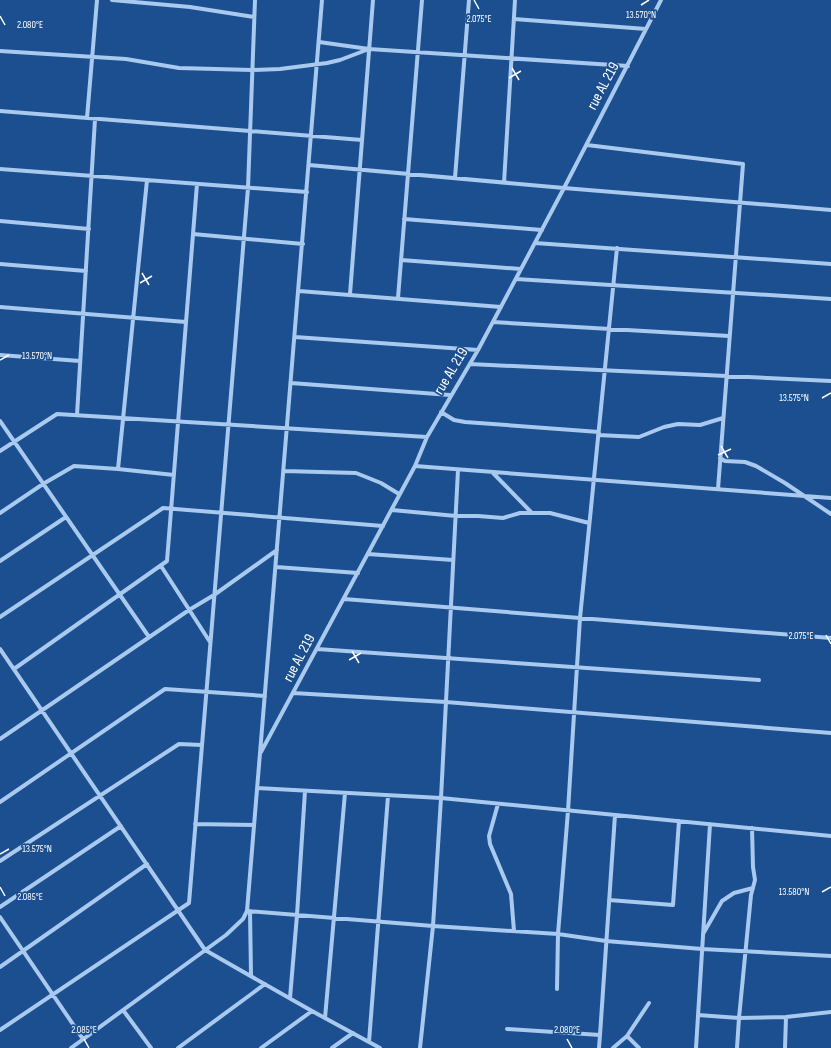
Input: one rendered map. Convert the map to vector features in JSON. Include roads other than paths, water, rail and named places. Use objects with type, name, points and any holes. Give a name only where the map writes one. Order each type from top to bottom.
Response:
[{"type":"street","points":[[87,118],[97,0]]},
{"type":"street","points":[[112,0],[190,7],[254,17]]},
{"type":"street","points":[[190,0],[190,7]]},
{"type":"street","points":[[0,1030],[189,903],[248,188],[255,0]]},
{"type":"street","points":[[251,976],[249,911],[254,825],[312,136],[322,0]]},
{"type":"street","points":[[350,294],[373,0]]},
{"type":"street","points":[[398,298],[422,0]]},
{"type":"street","points":[[454,178],[469,0]]},
{"type":"street","points":[[504,183],[515,0]]},
{"type":"street","name":"rue AL 219","points":[[260,754],[392,510],[399,494],[415,466],[427,437],[450,395],[478,350],[516,279],[661,0]]},
{"type":"street","points":[[514,19],[646,29]]},
{"type":"street","points":[[319,42],[369,49],[628,66]]},
{"type":"street","points":[[0,51],[126,59],[179,68],[252,70],[317,65],[340,60],[369,49]]},
{"type":"street","points":[[0,111],[362,140]]},
{"type":"street","points":[[77,415],[95,119]]},
{"type":"street","points":[[586,145],[743,164],[718,489]]},
{"type":"street","points":[[309,165],[831,210]]},
{"type":"street","points":[[0,169],[307,192]]},
{"type":"street","points":[[118,468],[147,180]]},
{"type":"street","points":[[14,669],[167,561],[197,184]]},
{"type":"street","points":[[404,219],[542,230]]},
{"type":"street","points":[[0,221],[89,229]]},
{"type":"street","points":[[193,234],[303,244]]},
{"type":"street","points":[[535,243],[831,264]]},
{"type":"street","points":[[557,990],[558,934],[568,810],[580,618],[618,248]]},
{"type":"street","points":[[401,260],[521,269]]},
{"type":"street","points":[[0,264],[86,271]]},
{"type":"street","points":[[516,279],[831,299]]},
{"type":"street","points":[[299,291],[501,306]]},
{"type":"street","points":[[0,307],[186,322]]},
{"type":"street","points":[[492,322],[729,336]]},
{"type":"street","points":[[295,337],[478,350]]},
{"type":"street","points":[[0,355],[80,361]]},
{"type":"street","points":[[470,364],[831,381]]},
{"type":"street","points":[[291,383],[450,395]]},
{"type":"street","points":[[441,412],[454,420],[465,422],[639,437],[664,427],[678,424],[700,425],[723,418]]},
{"type":"street","points":[[0,451],[57,414],[427,437]]},
{"type":"street","points":[[0,421],[149,637]]},
{"type":"street","points":[[720,458],[725,461],[745,462],[756,466],[771,474],[831,514]]},
{"type":"street","points":[[0,513],[43,484],[74,466],[118,468],[174,475]]},
{"type":"street","points":[[415,466],[831,498]]},
{"type":"street","points":[[420,1048],[433,926],[458,470]]},
{"type":"street","points":[[284,471],[356,473],[381,483],[399,494]]},
{"type":"street","points":[[493,472],[531,512]]},
{"type":"street","points":[[0,617],[162,508],[383,526]]},
{"type":"street","points":[[392,510],[456,516],[503,518],[520,513],[550,513],[589,523]]},
{"type":"street","points":[[0,561],[66,517]]},
{"type":"street","points":[[0,739],[189,610],[214,595],[277,550]]},
{"type":"street","points":[[368,554],[454,560]]},
{"type":"street","points":[[161,566],[210,642]]},
{"type":"street","points":[[276,567],[358,573]]},
{"type":"street","points":[[344,599],[831,638]]},
{"type":"street","points":[[0,649],[205,950],[380,1048]]},
{"type":"street","points":[[317,649],[759,680]]},
{"type":"street","points":[[0,802],[165,689],[265,696]]},
{"type":"street","points":[[293,693],[446,702],[831,733]]},
{"type":"street","points":[[0,861],[179,744],[202,745]]},
{"type":"street","points":[[257,788],[441,798],[831,836]]},
{"type":"street","points":[[290,998],[305,791]]},
{"type":"street","points":[[325,1018],[345,793]]},
{"type":"street","points":[[369,1042],[388,796]]},
{"type":"street","points":[[498,804],[490,836],[490,844],[511,894],[514,931]]},
{"type":"street","points":[[599,1048],[615,815]]},
{"type":"street","points":[[609,900],[672,905],[679,821]]},
{"type":"street","points":[[195,824],[254,825]]},
{"type":"street","points":[[696,1048],[710,824]]},
{"type":"street","points":[[0,907],[121,826]]},
{"type":"street","points":[[737,1048],[738,1018],[751,895],[755,880],[753,867],[752,828]]},
{"type":"street","points":[[0,967],[147,864]]},
{"type":"street","points":[[702,935],[722,901],[734,893],[753,888]]},
{"type":"street","points":[[249,911],[378,922],[558,934],[606,941],[702,949],[831,956]]},
{"type":"street","points":[[71,1048],[226,935],[249,911]]},
{"type":"street","points":[[0,917],[83,1039]]},
{"type":"street","points":[[178,1048],[265,984]]},
{"type":"street","points":[[612,1048],[627,1036],[649,1003]]},
{"type":"street","points":[[123,1010],[151,1048]]},
{"type":"street","points":[[261,1048],[312,1011]]},
{"type":"street","points":[[698,1015],[738,1018],[786,1017],[831,1012]]},
{"type":"street","points":[[785,1048],[786,1017]]},
{"type":"street","points":[[507,1029],[600,1035]]},
{"type":"street","points":[[332,1048],[353,1033]]},
{"type":"street","points":[[627,1036],[639,1048]]}]
